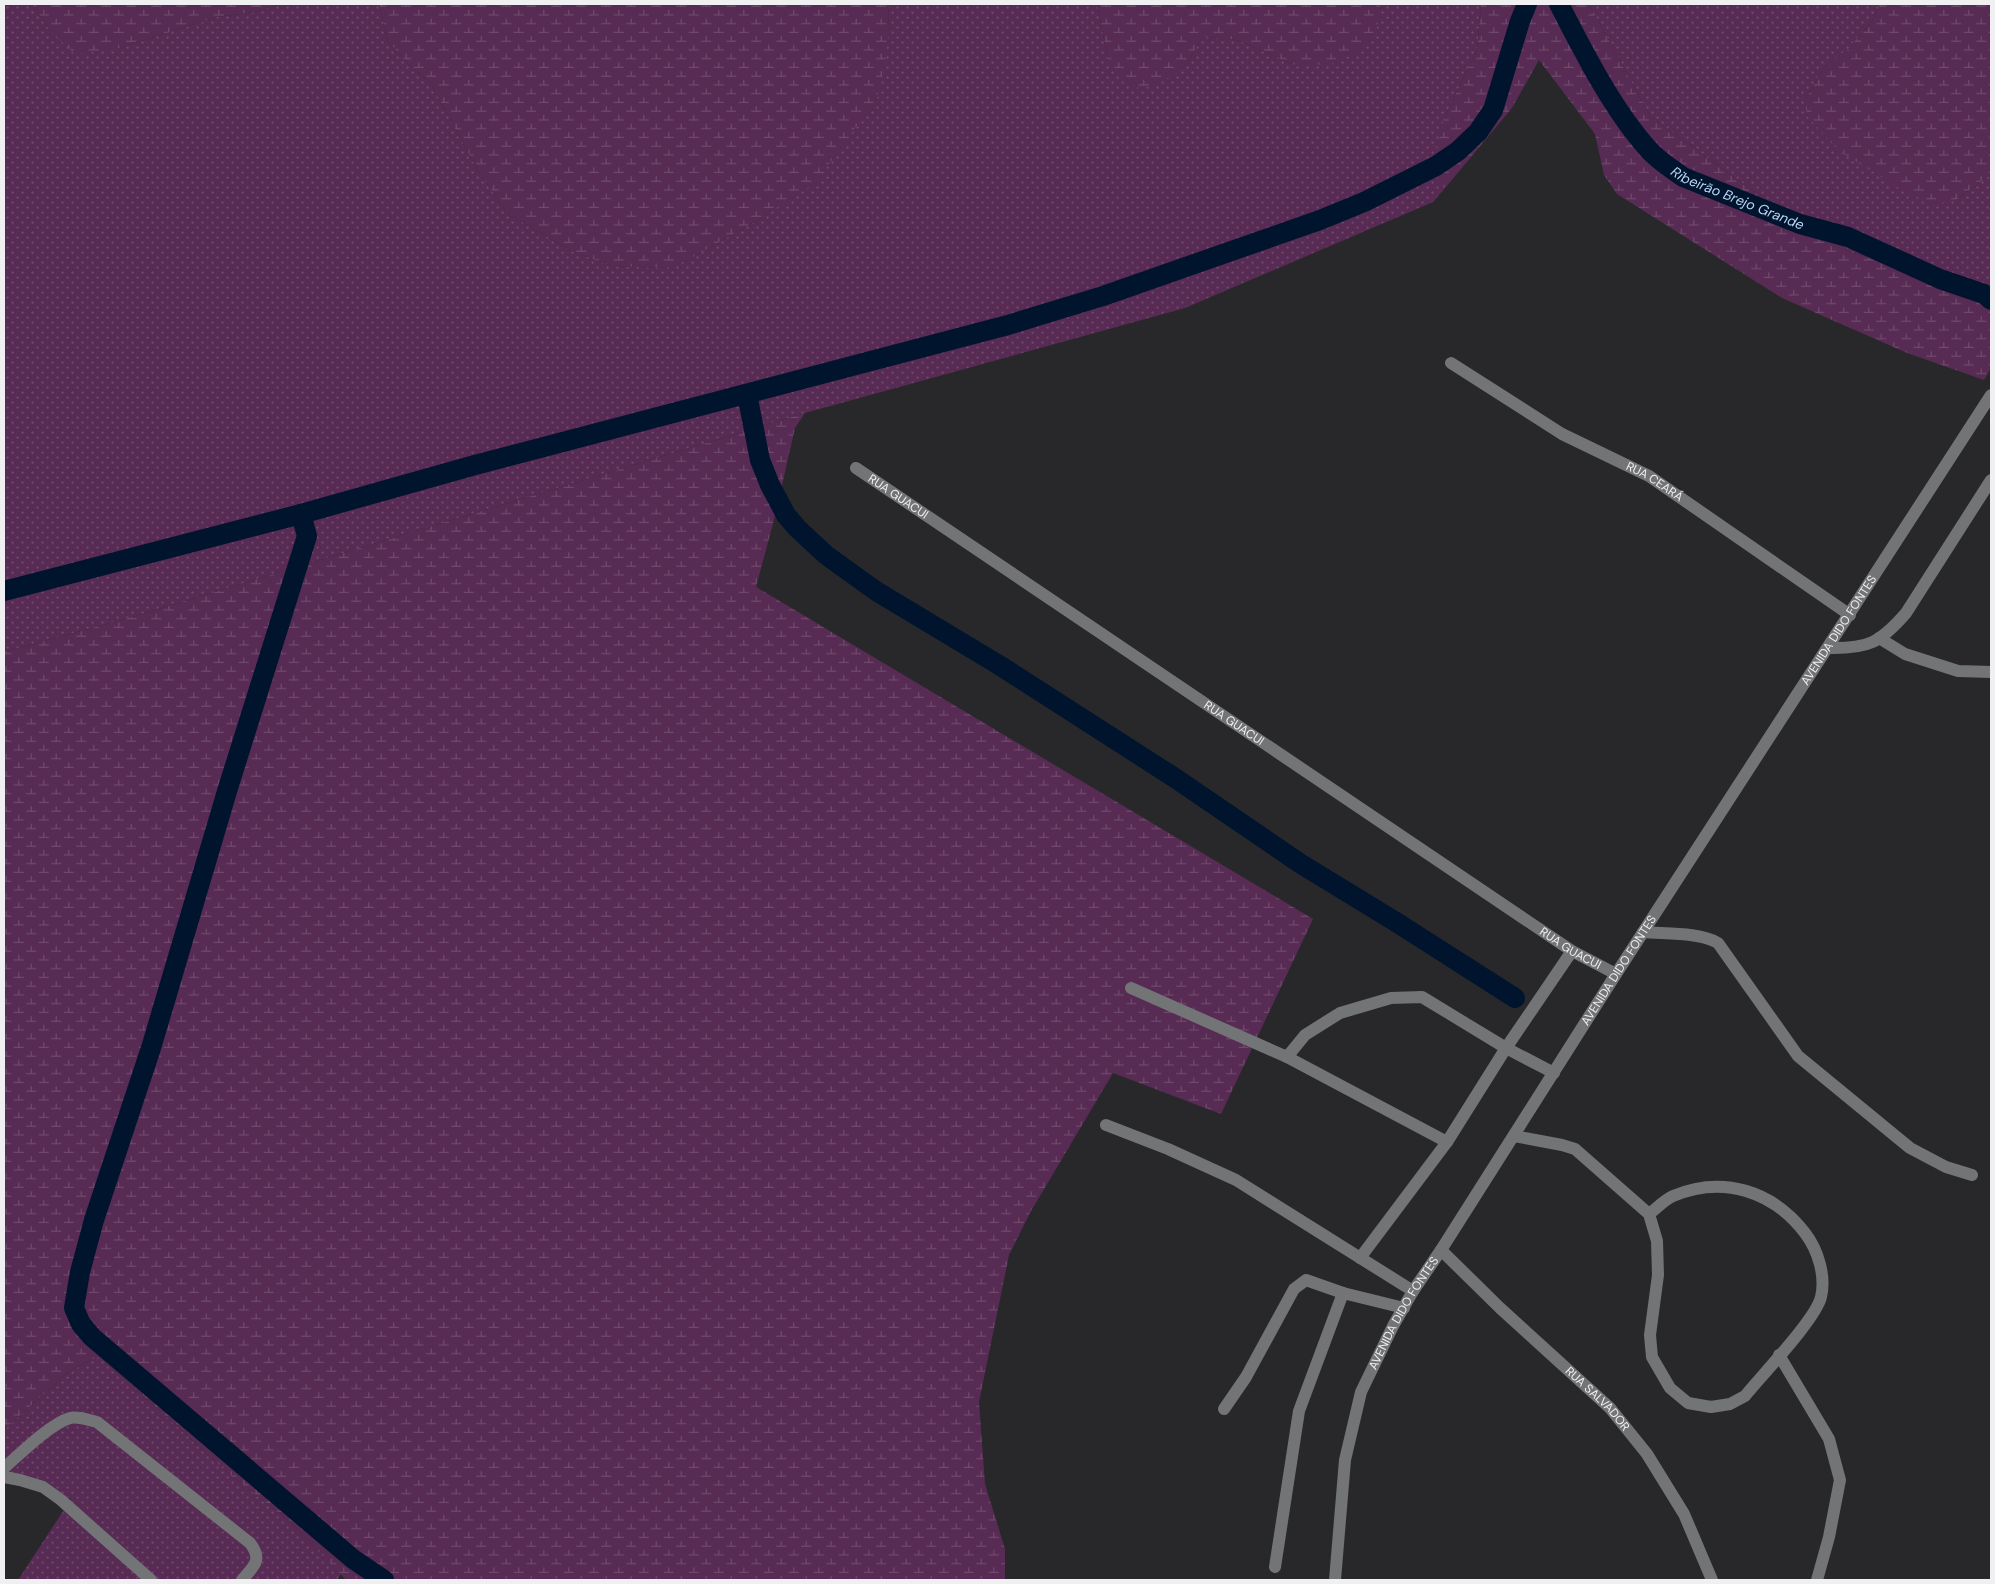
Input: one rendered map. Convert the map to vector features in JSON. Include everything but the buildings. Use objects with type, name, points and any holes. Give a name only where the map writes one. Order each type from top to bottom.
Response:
[{"type":"street","name":"RUA CEARÁ","points":[[1451,363],[1562,434],[1649,476],[1850,615]]},
{"type":"street","name":"AVENIDA DIDO FONTES","points":[[1334,1580],[1345,1460],[1361,1392],[1412,1291],[1441,1250],[1616,974],[1850,615],[1991,394]]},
{"type":"street","name":"RUA GUACUI","points":[[856,468],[1572,951],[1616,974]]},
{"type":"street","points":[[1828,648],[1852,649],[1869,645],[1892,629],[1906,613],[1991,480]]},
{"type":"street","points":[[1879,638],[1905,654],[1958,671],[1991,672]]},
{"type":"street","points":[[1644,932],[1702,937],[1712,939],[1718,943],[1798,1056],[1910,1148],[1946,1167],[1972,1175]]},
{"type":"street","points":[[1360,1258],[1447,1142],[1506,1048],[1572,951]]},
{"type":"street","points":[[1131,988],[1287,1057],[1447,1142]]},
{"type":"street","points":[[1287,1057],[1305,1034],[1340,1013],[1391,998],[1422,997],[1506,1048],[1554,1073]]},
{"type":"street","points":[[1106,1125],[1168,1148],[1236,1180],[1412,1291]]},
{"type":"street","points":[[1514,1136],[1575,1149],[1649,1214],[1657,1242],[1658,1276],[1650,1335],[1652,1357],[1670,1388],[1688,1403],[1711,1407],[1730,1404],[1744,1396],[1811,1317],[1821,1298],[1823,1280],[1819,1258],[1811,1240],[1794,1218],[1763,1196],[1740,1189],[1715,1187],[1672,1196],[1649,1214]]},
{"type":"street","name":"RUA SALVADOR","points":[[1441,1250],[1500,1308],[1610,1408],[1647,1454],[1684,1514],[1712,1580]]},
{"type":"street","points":[[1224,1409],[1246,1377],[1294,1289],[1306,1280],[1343,1293],[1404,1308]]},
{"type":"street","points":[[1275,1567],[1299,1411],[1343,1293]]},
{"type":"street","points":[[1779,1355],[1829,1439],[1840,1480],[1829,1537],[1817,1580]]},
{"type":"street","points":[[4,1468],[45,1433],[70,1418],[84,1418],[97,1422],[250,1542],[257,1553],[256,1564],[242,1580]]},
{"type":"street","points":[[4,1478],[20,1480],[43,1487],[61,1500],[150,1580]]},
{"type":"green space","points":[[4,4],[32,4],[52,33],[113,50],[217,17],[255,12],[280,4],[379,4],[387,40],[409,65],[430,82],[478,171],[508,214],[572,251],[611,266],[665,268],[688,260],[761,218],[856,125],[877,98],[889,27],[888,4],[1097,4],[1108,59],[1186,66],[1202,37],[1226,38],[1240,41],[1297,66],[1381,11],[1380,4],[1481,4],[1477,50],[1443,121],[1440,187],[1445,188],[1433,202],[1185,308],[805,413],[129,618],[4,652]]},
{"type":"green space","points":[[32,4],[280,4],[255,12],[217,17],[113,50],[75,54],[52,33]]},
{"type":"green space","points":[[379,4],[888,4],[889,27],[885,65],[877,98],[815,183],[761,218],[688,260],[666,268],[611,266],[572,251],[508,214],[478,171],[430,82],[409,65],[387,40]]},
{"type":"green space","points":[[1097,4],[1380,4],[1381,11],[1375,35],[1359,52],[1330,64],[1297,66],[1240,41],[1226,38],[1202,37],[1186,66],[1155,86],[1135,88],[1122,77],[1108,59]]},
{"type":"green space","points":[[1481,4],[1589,4],[1650,116],[1745,185],[1850,252],[1991,294],[1991,368],[1984,380],[1907,353],[1782,298],[1617,194],[1604,175],[1595,134],[1539,60],[1512,108],[1445,188],[1440,187],[1434,166],[1443,121],[1477,50]]},
{"type":"green space","points":[[1589,4],[1880,4],[1872,21],[1847,50],[1824,67],[1805,100],[1956,200],[1991,174],[1991,294],[1850,252],[1745,185],[1650,116]]},
{"type":"green space","points":[[1880,4],[1991,4],[1991,174],[1956,200],[1934,205],[1902,190],[1839,151],[1807,116],[1805,100],[1824,67],[1847,50],[1872,21]]},
{"type":"green space","points":[[805,413],[795,428],[775,516],[756,587],[1313,919],[1221,1114],[1113,1073],[1031,1211],[1009,1255],[979,1402],[985,1484],[1005,1549],[1005,1580],[346,1580],[288,1520],[229,1474],[100,1356],[68,1372],[4,1430],[4,652],[129,618]]},
{"type":"green space","points":[[100,1356],[229,1474],[288,1520],[341,1574],[337,1580],[18,1580],[71,1499],[4,1475],[4,1430],[68,1372]]},
{"type":"waterway","points":[[4,591],[301,514],[475,465],[1008,325],[1103,296],[1320,220],[1364,202],[1436,166],[1458,151],[1478,132],[1493,110],[1527,4]]},
{"type":"waterway","name":"Ribeirão Brejo Grande","points":[[1559,4],[1600,80],[1624,118],[1654,155],[1683,177],[1800,224],[1848,237],[1940,279],[1984,294],[1991,300]]},
{"type":"waterway","points":[[747,394],[760,460],[770,485],[786,515],[826,555],[876,591],[999,665],[1175,778],[1301,864],[1515,998]]},
{"type":"waterway","points":[[301,514],[307,536],[228,788],[151,1048],[94,1220],[80,1272],[74,1308],[81,1324],[92,1337],[353,1559],[384,1580]]}]
